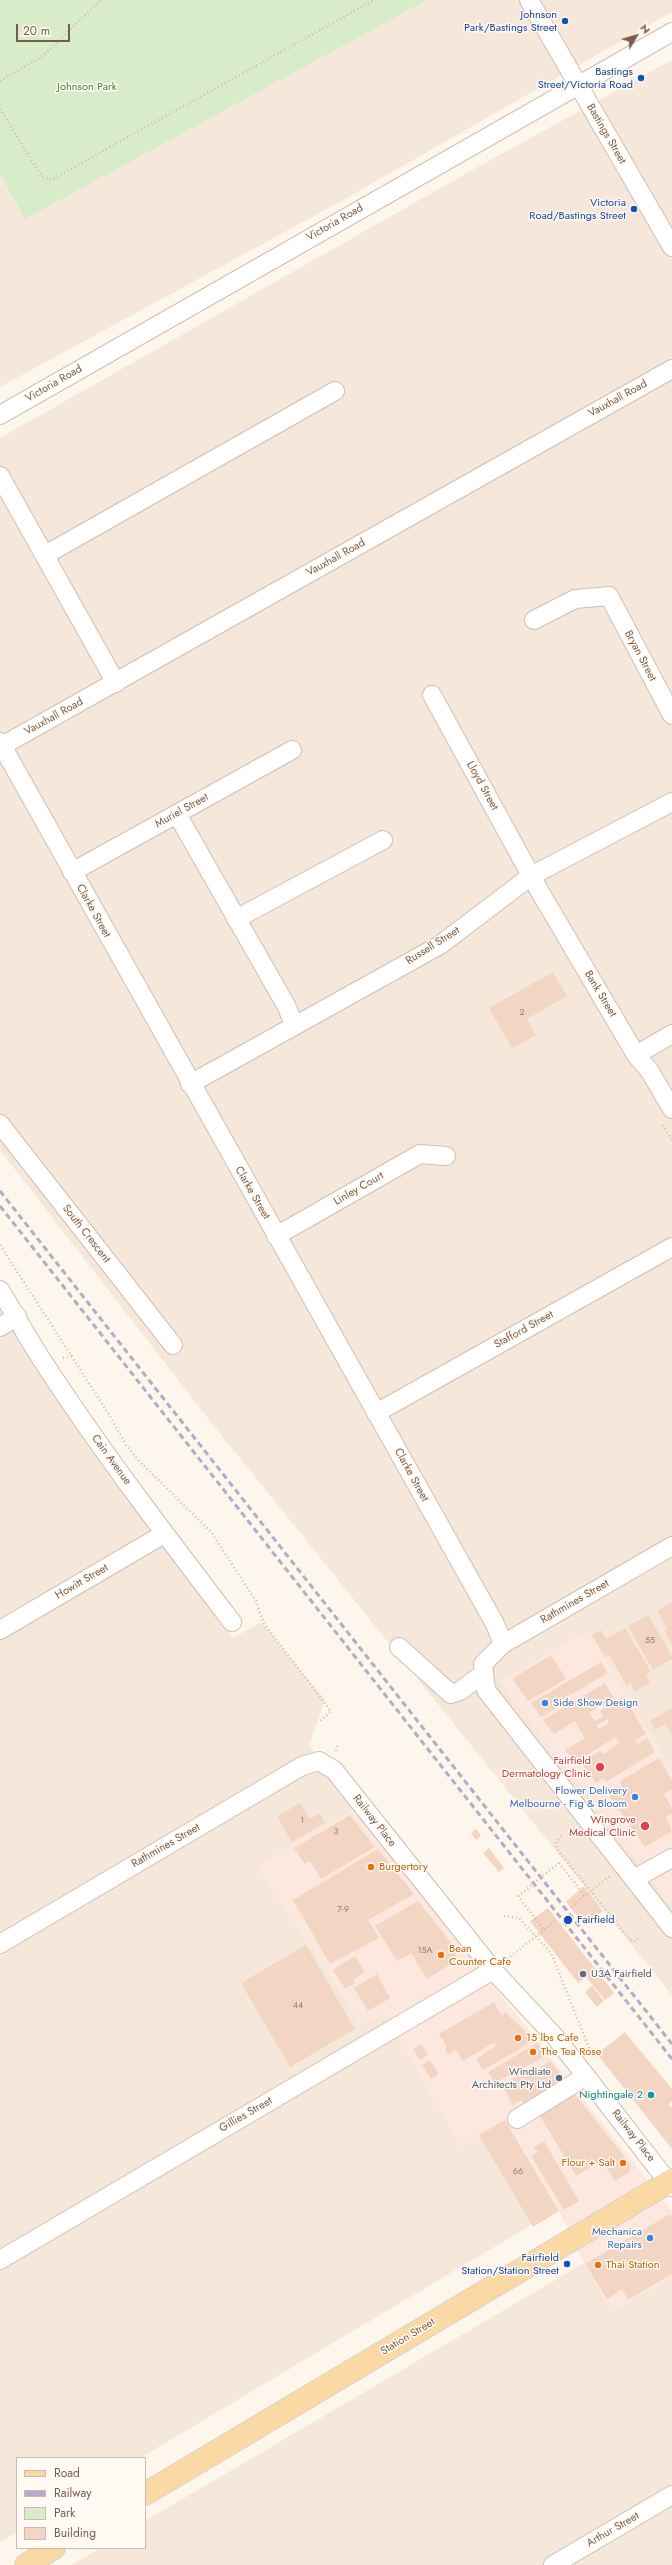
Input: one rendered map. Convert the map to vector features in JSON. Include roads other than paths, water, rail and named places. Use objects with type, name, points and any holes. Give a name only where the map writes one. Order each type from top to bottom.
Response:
[{"type":"main road","name":"Station Street","points":[[146,2493],[671,2183]]},
{"type":"main road","points":[[26,2565],[52,2549]]},
{"type":"street","name":"Bastings Street","points":[[529,0],[672,247]]},
{"type":"street","name":"Victoria Road","points":[[0,415],[672,32]]},
{"type":"street","name":"Vauxhall Road","points":[[1,745],[116,683],[672,369]]},
{"type":"street","points":[[46,555],[335,391]]},
{"type":"street","points":[[0,476],[46,555],[116,683]]},
{"type":"street","name":"Bryan Street","points":[[534,620],[575,599],[609,596],[672,715]]},
{"type":"street","name":"Lloyd Street","points":[[432,696],[532,876]]},
{"type":"street","name":"Clarke Street","points":[[1,745],[190,1084],[495,1624],[503,1644]]},
{"type":"street","name":"Muriel Street","points":[[72,872],[292,750]]},
{"type":"street","name":"Russell Street","points":[[190,1084],[440,945],[532,876],[672,802]]},
{"type":"street","points":[[177,814],[294,1025]]},
{"type":"street","points":[[236,919],[383,840]]},
{"type":"street","name":"Bank Street","points":[[532,876],[636,1055],[649,1070],[667,1117]]},
{"type":"street","points":[[636,1055],[672,1034]]},
{"type":"street","name":"South Crescent","points":[[0,1124],[173,1345]]},
{"type":"street","name":"Linley Court","points":[[276,1236],[420,1154],[446,1156]]},
{"type":"street","name":"Stafford Street","points":[[376,1413],[672,1247]]},
{"type":"street","name":"Cain Avenue","points":[[0,1290],[17,1316],[42,1361],[82,1420],[164,1534],[232,1622]]},
{"type":"street","points":[[0,1327],[17,1316]]},
{"type":"street","name":"Howitt Street","points":[[0,1630],[164,1534]]},
{"type":"street","name":"Rathmines Street","points":[[399,1647],[451,1694],[460,1691],[483,1668],[503,1644],[672,1546]]},
{"type":"street","points":[[483,1668],[486,1690],[672,1928]]},
{"type":"street","name":"Rathmines Street","points":[[0,1944],[302,1766],[319,1761],[334,1770]]},
{"type":"street","name":"Railway Place","points":[[334,1770],[492,1970],[557,2039],[671,2183]]},
{"type":"street","points":[[634,1879],[672,1858]]},
{"type":"street","name":"Gillies Street","points":[[0,2260],[492,1970]]},
{"type":"street","points":[[516,2119],[586,2076]]},
{"type":"street","name":"Arthur Street","points":[[553,2565],[672,2495]]},
{"type":"railway","points":[[0,1191],[672,2044]]},
{"type":"railway","points":[[0,1206],[672,2059]]},
{"type":"place","name":"Johnson Park/Bastings Street","points":[[565,21]]},
{"type":"place","name":"Bastings Street/Victoria Road","points":[[641,78]]},
{"type":"place","name":"Victoria Road/Bastings Street","points":[[634,209]]},
{"type":"place","name":"Side Show Design","points":[[545,1703]]},
{"type":"place","name":"Fairfield Dermatology Clinic","points":[[600,1767]]},
{"type":"place","name":"Flower Delivery Melbourne - Fig & Bloom","points":[[635,1797]]},
{"type":"place","name":"Wingrove Medical Clinic","points":[[645,1826]]},
{"type":"place","name":"Burgertory","points":[[371,1867]]},
{"type":"place","name":"Fairfield","points":[[568,1920]]},
{"type":"place","name":"Bean Counter Cafe","points":[[441,1955]]},
{"type":"place","name":"U3A Fairfield","points":[[583,1974]]},
{"type":"place","name":"15 lbs Cafe","points":[[518,2038]]},
{"type":"place","name":"The Tea Rose","points":[[533,2052]]},
{"type":"place","name":"Windiate Architects Pty Ltd","points":[[559,2078]]},
{"type":"place","name":"Nightingale 2","points":[[651,2095]]},
{"type":"place","name":"Flour + Salt","points":[[623,2163]]},
{"type":"place","name":"Mechanica Repairs","points":[[650,2238]]},
{"type":"place","name":"Fairfield Station/Station Street","points":[[567,2264]]},
{"type":"place","name":"Thai Station","points":[[598,2265]]},
{"type":"park label","name":"Johnson Park","points":[[87,87]]}]
